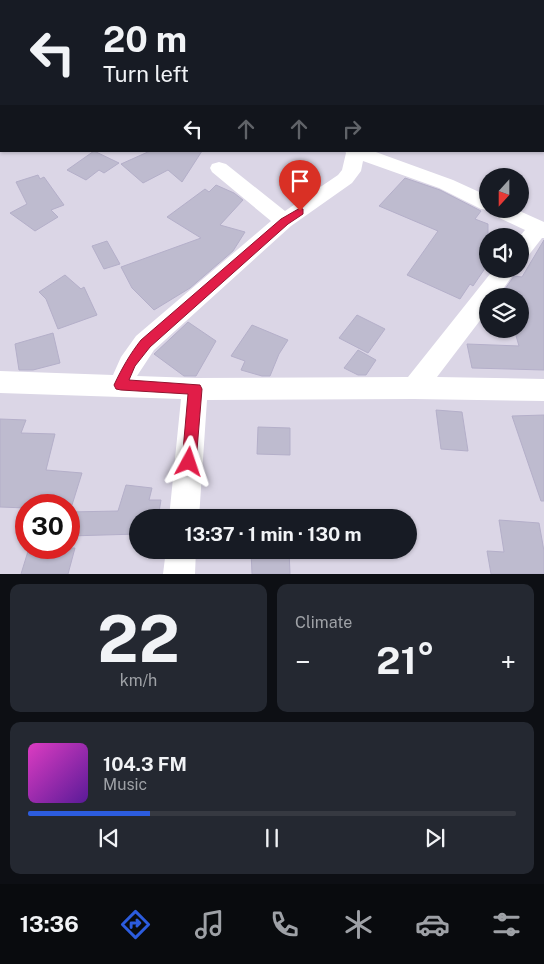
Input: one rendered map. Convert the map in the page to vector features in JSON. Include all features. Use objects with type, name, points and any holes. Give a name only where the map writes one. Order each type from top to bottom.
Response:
[{"type":"street","points":[[121,385],[130,364],[145,343],[284,222],[345,179],[351,171],[355,152],[446,184],[479,200]]},
{"type":"street","points":[[219,168],[284,222]]},
{"type":"street","points":[[517,218],[541,229],[529,241]]},
{"type":"street","points":[[414,388],[499,278]]},
{"type":"street","points":[[0,382],[195,389],[414,388],[544,390]]},
{"type":"street","points":[[185,509],[195,389]]},
{"type":"street","points":[[179,574],[180,559]]},
{"type":"shaded area","points":[[0,152],[544,152],[544,574],[0,574]]},
{"type":"building","points":[[93,152],[119,163],[104,173],[99,170],[86,180],[67,170]]},
{"type":"building","points":[[148,152],[201,152],[182,182],[168,170],[143,183],[121,164]]},
{"type":"building","points":[[38,175],[40,179],[44,177],[64,205],[51,210],[58,217],[35,231],[10,213],[27,204],[16,182]]},
{"type":"building","points":[[405,178],[440,190],[479,210],[475,219],[488,224],[488,228],[479,228],[479,277],[473,286],[470,284],[460,299],[407,275],[438,231],[379,206]]},
{"type":"building","points":[[216,185],[234,193],[243,200],[220,225],[245,232],[233,251],[190,288],[154,310],[132,288],[121,267],[201,238],[167,217],[205,189],[209,192]]},
{"type":"building","points":[[544,240],[544,370],[472,368],[467,344],[519,346],[517,338],[529,338],[529,288],[506,288],[513,278],[529,278],[529,265]]},
{"type":"building","points":[[107,241],[120,264],[104,269],[92,246]]},
{"type":"building","points":[[65,275],[81,289],[84,287],[97,315],[58,329],[46,299],[39,292]]},
{"type":"building","points":[[357,315],[385,329],[368,353],[339,338]]},
{"type":"building","points":[[188,322],[216,341],[196,376],[184,376],[154,354]]},
{"type":"building","points":[[252,325],[288,340],[279,354],[270,376],[262,376],[241,370],[245,361],[231,356]]},
{"type":"building","points":[[53,333],[60,363],[33,370],[19,370],[15,344]]},
{"type":"building","points":[[358,350],[376,360],[366,375],[358,375],[344,368]]},
{"type":"building","points":[[436,410],[462,412],[468,451],[441,449]]},
{"type":"building","points":[[544,415],[544,501],[541,501],[512,416]]},
{"type":"building","points":[[0,419],[26,420],[21,433],[55,434],[46,470],[82,473],[75,494],[15,494],[15,508],[0,507]]},
{"type":"building","points":[[258,427],[290,428],[290,455],[257,454]]},
{"type":"building","points":[[126,485],[152,488],[149,500],[161,500],[160,509],[129,509],[129,534],[80,536],[80,512],[118,511]]},
{"type":"building","points":[[499,520],[539,523],[544,551],[544,574],[491,574],[487,551],[504,552]]},
{"type":"building","points":[[26,559],[72,559],[68,574],[21,574]]},
{"type":"building","points":[[251,559],[289,559],[290,574],[252,574]]},
{"type":"route","points":[[189,462],[195,389],[121,385],[125,374],[145,343],[284,222],[300,211]]}]
